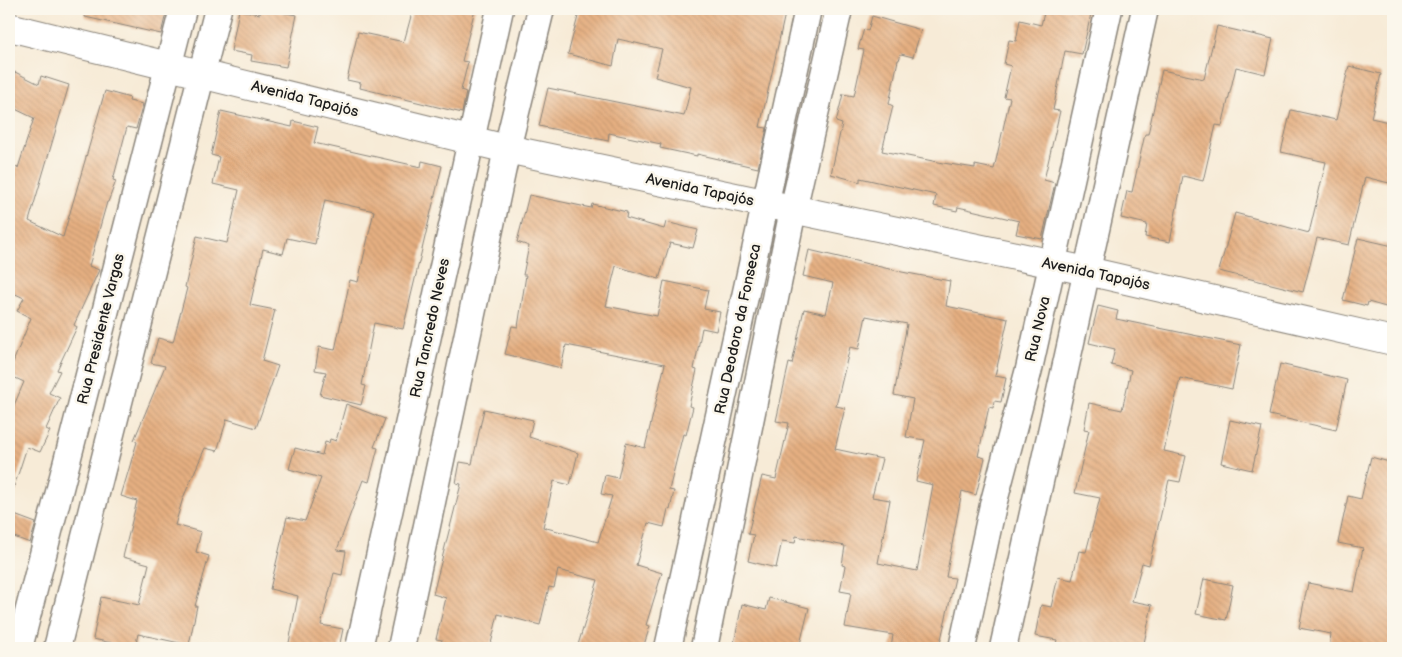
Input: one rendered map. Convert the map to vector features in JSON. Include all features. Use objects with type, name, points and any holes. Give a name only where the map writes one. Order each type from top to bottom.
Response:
[{"type":"street","name":"Rua Presidente Vargas","points":[[19,648],[183,9]]},
{"type":"street","points":[[57,648],[218,9]]},
{"type":"street","name":"Rua Tancredo Neves","points":[[359,648],[500,9]]},
{"type":"street","points":[[401,648],[507,149],[541,9]]},
{"type":"street","name":"Rua Deodoro da Fonseca","points":[[668,648],[808,9]]},
{"type":"street","name":"Rua Deodoro da Fonseca","points":[[704,648],[793,210],[839,9]]},
{"type":"street","name":"Rua Nova","points":[[962,648],[993,506],[1029,369],[1109,9]]},
{"type":"street","points":[[1003,648],[1145,9]]},
{"type":"street","name":"Avenida Tapajós","points":[[9,27],[507,149],[1087,271],[1393,341]]},
{"type":"building","points":[[86,9],[167,9],[161,34],[85,17]]},
{"type":"building","points":[[261,9],[297,15],[286,67],[251,61],[252,55],[231,51],[239,10],[260,14]]},
{"type":"building","points":[[413,9],[475,9],[462,61],[468,62],[461,90],[466,92],[462,113],[360,88],[361,83],[347,80],[358,32],[404,42]]},
{"type":"building","points":[[580,9],[786,9],[760,127],[767,128],[758,168],[697,154],[697,156],[660,148],[661,144],[609,133],[608,141],[539,126],[548,88],[684,116],[691,87],[655,77],[662,49],[618,39],[613,66],[568,54]]},
{"type":"building","points":[[1045,9],[1092,9],[1082,54],[1065,51],[1053,110],[1060,111],[1044,180],[1055,183],[1042,239],[1016,234],[1019,221],[958,207],[957,211],[934,206],[936,195],[860,178],[860,182],[831,174],[842,124],[836,122],[843,94],[854,96],[864,50],[858,49],[864,29],[868,31],[872,16],[921,30],[913,57],[901,54],[898,60],[889,104],[893,106],[882,151],[943,163],[975,168],[975,165],[994,169],[1010,98],[1004,97],[1011,66],[1004,64],[1009,40],[1016,41],[1020,20],[1041,25]]},
{"type":"building","points":[[1217,26],[1273,39],[1265,74],[1236,67],[1222,126],[1216,125],[1203,181],[1183,176],[1170,242],[1145,237],[1147,224],[1121,218],[1127,191],[1132,192],[1145,134],[1148,134],[1162,70],[1204,79]]},
{"type":"building","points":[[1349,66],[1381,74],[1371,118],[1393,123],[1393,184],[1365,177],[1349,245],[1317,238],[1303,292],[1219,271],[1235,213],[1309,233],[1326,162],[1281,152],[1291,110],[1336,120]]},
{"type":"building","points":[[15,72],[39,84],[41,76],[69,85],[29,221],[63,237],[105,91],[130,98],[129,101],[143,104],[136,129],[127,127],[113,180],[116,181],[107,202],[89,266],[99,270],[74,325],[77,327],[57,370],[60,371],[49,393],[60,398],[46,429],[50,431],[40,452],[27,447],[13,490],[9,490],[9,417],[24,382],[9,375],[9,372],[31,318],[17,311],[24,298],[9,291],[9,163],[18,168],[34,118],[9,106],[9,86]]},
{"type":"building","points":[[221,111],[292,127],[293,121],[318,127],[314,143],[421,167],[422,161],[442,166],[403,329],[374,323],[362,385],[366,386],[361,405],[320,395],[326,372],[315,370],[319,347],[335,350],[350,280],[358,282],[374,211],[325,200],[315,244],[287,238],[283,254],[263,249],[250,305],[275,310],[262,361],[278,366],[256,428],[227,419],[217,451],[205,448],[183,498],[175,525],[201,532],[196,552],[209,556],[195,606],[197,606],[189,645],[138,634],[135,648],[93,639],[101,597],[139,605],[149,564],[123,557],[137,501],[121,496],[137,442],[134,440],[165,366],[151,363],[158,338],[173,342],[187,288],[185,287],[197,236],[227,243],[239,190],[213,184],[219,157],[211,155]]},
{"type":"building","points":[[529,195],[591,208],[592,204],[627,212],[626,218],[664,229],[666,222],[698,230],[693,248],[670,243],[659,279],[616,266],[606,306],[657,316],[664,281],[708,290],[704,309],[720,312],[716,331],[702,328],[694,369],[697,370],[689,406],[693,407],[686,435],[683,434],[669,490],[674,491],[670,510],[668,509],[664,527],[648,523],[636,565],[662,573],[646,625],[650,626],[643,648],[577,648],[598,580],[558,570],[554,588],[549,587],[540,625],[498,614],[490,648],[440,648],[442,640],[436,639],[446,598],[433,594],[461,484],[456,483],[460,462],[472,464],[484,409],[533,420],[529,437],[578,453],[570,485],[554,481],[543,527],[598,542],[612,496],[601,494],[605,475],[618,478],[626,443],[645,448],[665,364],[566,345],[561,368],[505,354],[512,326],[518,327],[526,275],[523,275],[529,246],[517,242]]},
{"type":"building","points":[[1358,238],[1393,246],[1393,309],[1368,302],[1367,306],[1343,300]]},
{"type":"building","points":[[809,250],[902,272],[950,281],[946,306],[1008,319],[995,376],[1006,378],[1001,402],[994,401],[993,408],[989,407],[978,456],[985,458],[976,495],[962,491],[946,577],[955,578],[939,648],[891,648],[893,635],[845,627],[851,593],[840,591],[845,566],[842,565],[845,546],[796,536],[795,543],[782,541],[776,568],[748,561],[754,535],[748,534],[762,476],[776,479],[789,423],[776,421],[789,363],[792,364],[804,309],[826,314],[833,283],[803,276]],"holes":[[[866,316],[907,324],[894,395],[913,399],[906,437],[925,440],[916,481],[933,485],[917,571],[878,563],[890,500],[872,497],[882,459],[835,449],[845,408],[836,406],[850,347],[859,349]]]},
{"type":"building","points":[[1098,306],[1118,311],[1116,319],[1241,345],[1232,389],[1180,378],[1164,451],[1186,456],[1180,482],[1169,480],[1149,565],[1142,563],[1132,601],[1152,605],[1143,648],[1055,648],[1057,640],[1035,636],[1041,605],[1051,607],[1058,577],[1072,580],[1079,551],[1086,552],[1100,498],[1075,493],[1089,430],[1084,429],[1089,403],[1122,410],[1131,370],[1111,365],[1115,349],[1089,343]]},
{"type":"building","points":[[1280,364],[1347,380],[1336,430],[1269,415]]},
{"type":"building","points":[[346,404],[385,419],[374,447],[378,448],[369,482],[363,480],[337,550],[346,551],[342,575],[334,573],[321,625],[343,629],[339,648],[288,648],[298,596],[270,589],[287,517],[305,521],[321,478],[289,469],[295,448],[322,455],[325,442],[329,443],[330,439],[336,441]]},
{"type":"building","points":[[1230,420],[1262,427],[1252,470],[1221,463]]},
{"type":"building","points":[[1371,457],[1393,463],[1393,637],[1391,648],[1329,648],[1331,634],[1299,628],[1308,583],[1354,592],[1363,548],[1338,543],[1348,496],[1361,499]]},
{"type":"building","points":[[9,513],[36,523],[30,543],[9,535]]},
{"type":"building","points":[[1204,579],[1233,585],[1226,620],[1196,614]]},
{"type":"building","points":[[769,598],[809,608],[799,648],[733,648],[742,604],[766,610]]}]
